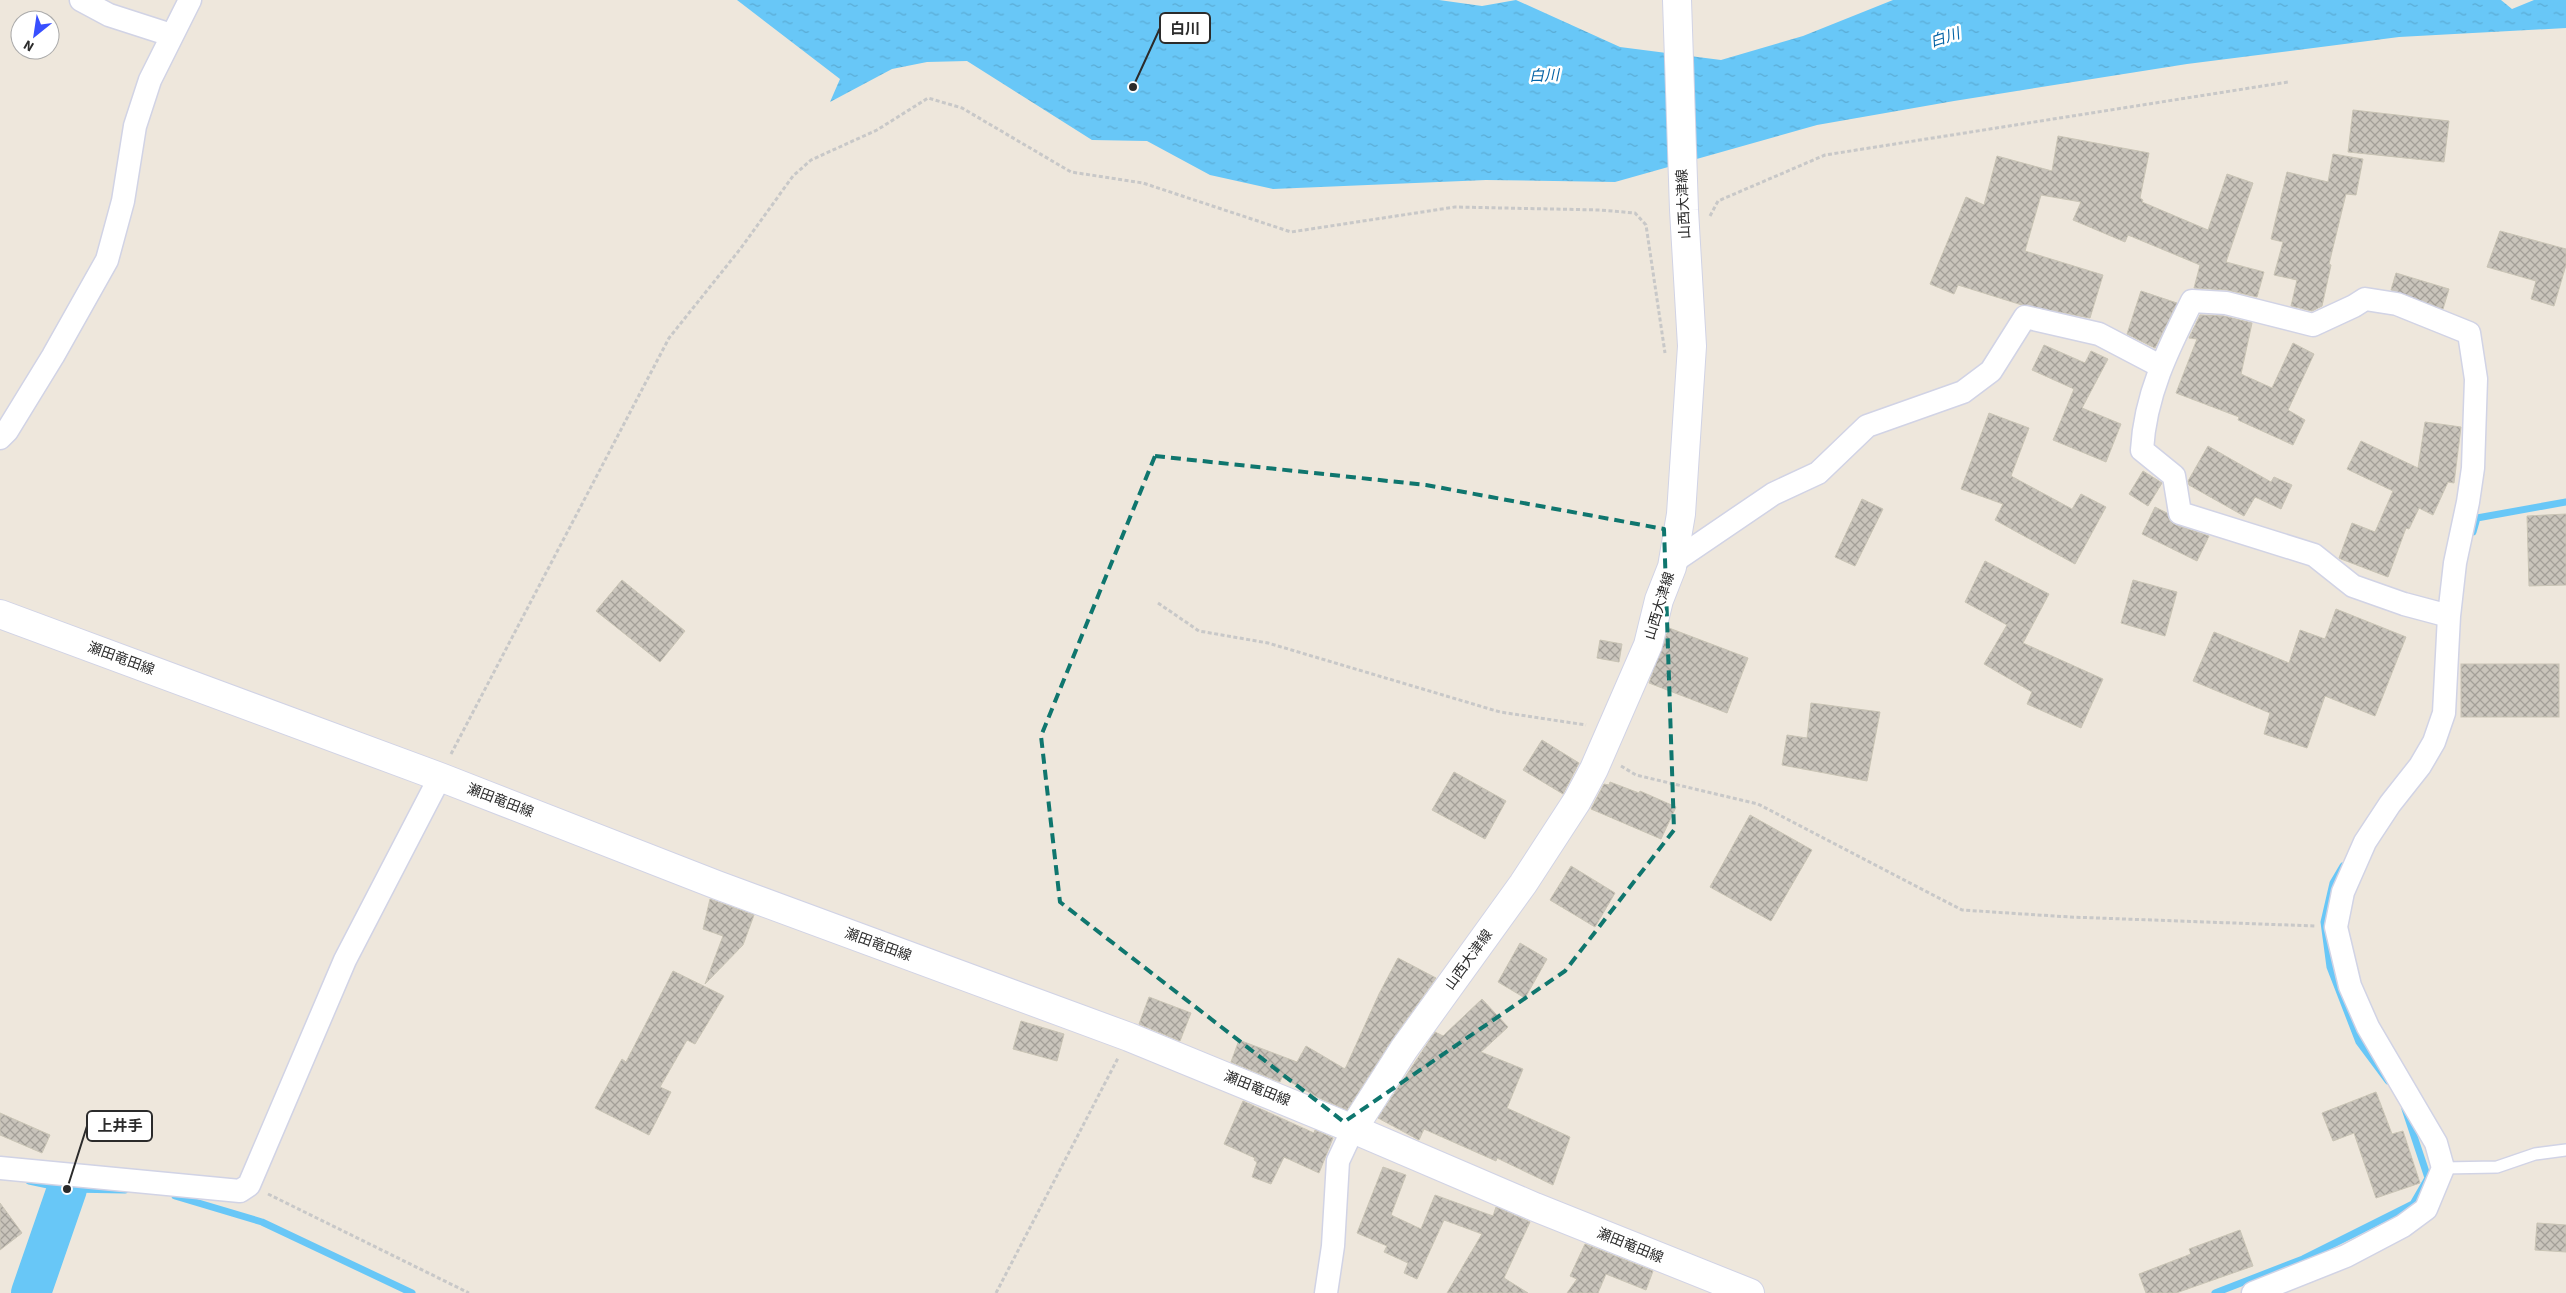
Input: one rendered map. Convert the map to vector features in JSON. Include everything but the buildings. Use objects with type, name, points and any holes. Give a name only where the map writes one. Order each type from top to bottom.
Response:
[{"type":"main road","name":"山西大津線","points":[[1353,1129],[1404,1049],[1523,884],[1577,801],[1612,730],[1648,645],[1659,600],[1672,567],[1681,514],[1692,346],[1684,210],[1677,0]]},
{"type":"main road","name":"瀬田竜田線","points":[[0,614],[440,777],[716,885],[1129,1037],[1544,1210],[1750,1293]]},
{"type":"street","points":[[81,0],[109,16],[172,36]]},
{"type":"street","points":[[0,438],[53,356],[107,260],[123,201],[135,126],[150,80],[190,0]]},
{"type":"street","points":[[2253,1293],[2346,1256],[2403,1226],[2426,1209],[2443,1168],[2436,1143],[2368,1027],[2350,986],[2336,927],[2344,892],[2366,842],[2390,804],[2420,766],[2434,742],[2444,713],[2449,616],[2455,563],[2473,468],[2476,379],[2469,333],[2397,304],[2365,299],[2313,325],[2226,303],[2192,301],[2160,366],[2143,424],[2142,450],[2174,476],[2180,512],[2314,555],[2354,586],[2404,604],[2449,616]]},
{"type":"street","points":[[1672,567],[1679,558],[1773,494],[1818,473],[1867,426],[1963,392],[1991,371],[2025,316],[2099,334],[2160,366]]},
{"type":"street","points":[[0,1168],[240,1191],[249,1185],[345,960],[440,777]]},
{"type":"street","points":[[1326,1293],[1333,1246],[1338,1161],[1353,1129]]},
{"type":"lane","points":[[2443,1168],[2497,1167],[2535,1154],[2566,1150]]},
{"type":"path","points":[[1710,222],[1710,213],[1718,201],[1825,155],[2288,82]]},
{"type":"path","points":[[440,777],[669,338],[741,248],[793,176],[811,160],[876,130],[928,98],[962,108],[1071,172],[1143,182],[1291,232],[1455,207],[1600,210],[1635,213],[1646,225],[1665,355]]},
{"type":"path","points":[[1158,603],[1199,630],[1268,643],[1500,712],[1612,730]]},
{"type":"path","points":[[1601,754],[1636,775],[1758,804],[1962,910],[2070,917],[2336,927]]},
{"type":"path","points":[[996,1293],[1129,1037]]},
{"type":"path","points":[[249,1185],[469,1293]]},
{"type":"highlighted area","points":[[1155,456],[1426,485],[1664,529],[1674,830],[1565,971],[1344,1122],[1060,902],[1041,736]]},
{"type":"water","points":[[737,0],[1439,0],[1482,6],[1516,0],[1620,47],[1721,60],[1803,36],[1893,0],[2501,0],[2512,9],[2534,0],[2566,0],[2566,28],[2399,37],[2187,64],[1954,101],[1817,125],[1615,182],[1486,180],[1273,189],[1210,175],[1147,141],[1092,140],[967,61],[927,62],[892,69],[830,102],[840,79]]},
{"type":"waterway","points":[[2473,532],[2477,518],[2566,502]]},
{"type":"waterway","points":[[2343,866],[2333,883],[2324,922],[2330,967],[2359,1042],[2388,1081]]},
{"type":"waterway","points":[[2215,1293],[2303,1259],[2413,1204],[2428,1178],[2405,1109]]},
{"type":"waterway","points":[[29,1181],[67,1189],[125,1190]]},
{"type":"waterway","points":[[31,1293],[67,1189]]},
{"type":"waterway","points":[[175,1196],[262,1222],[412,1293]]},
{"type":"place","name":"白川","points":[[1133,87]]},
{"type":"place","name":"上井手","points":[[67,1189]]}]
